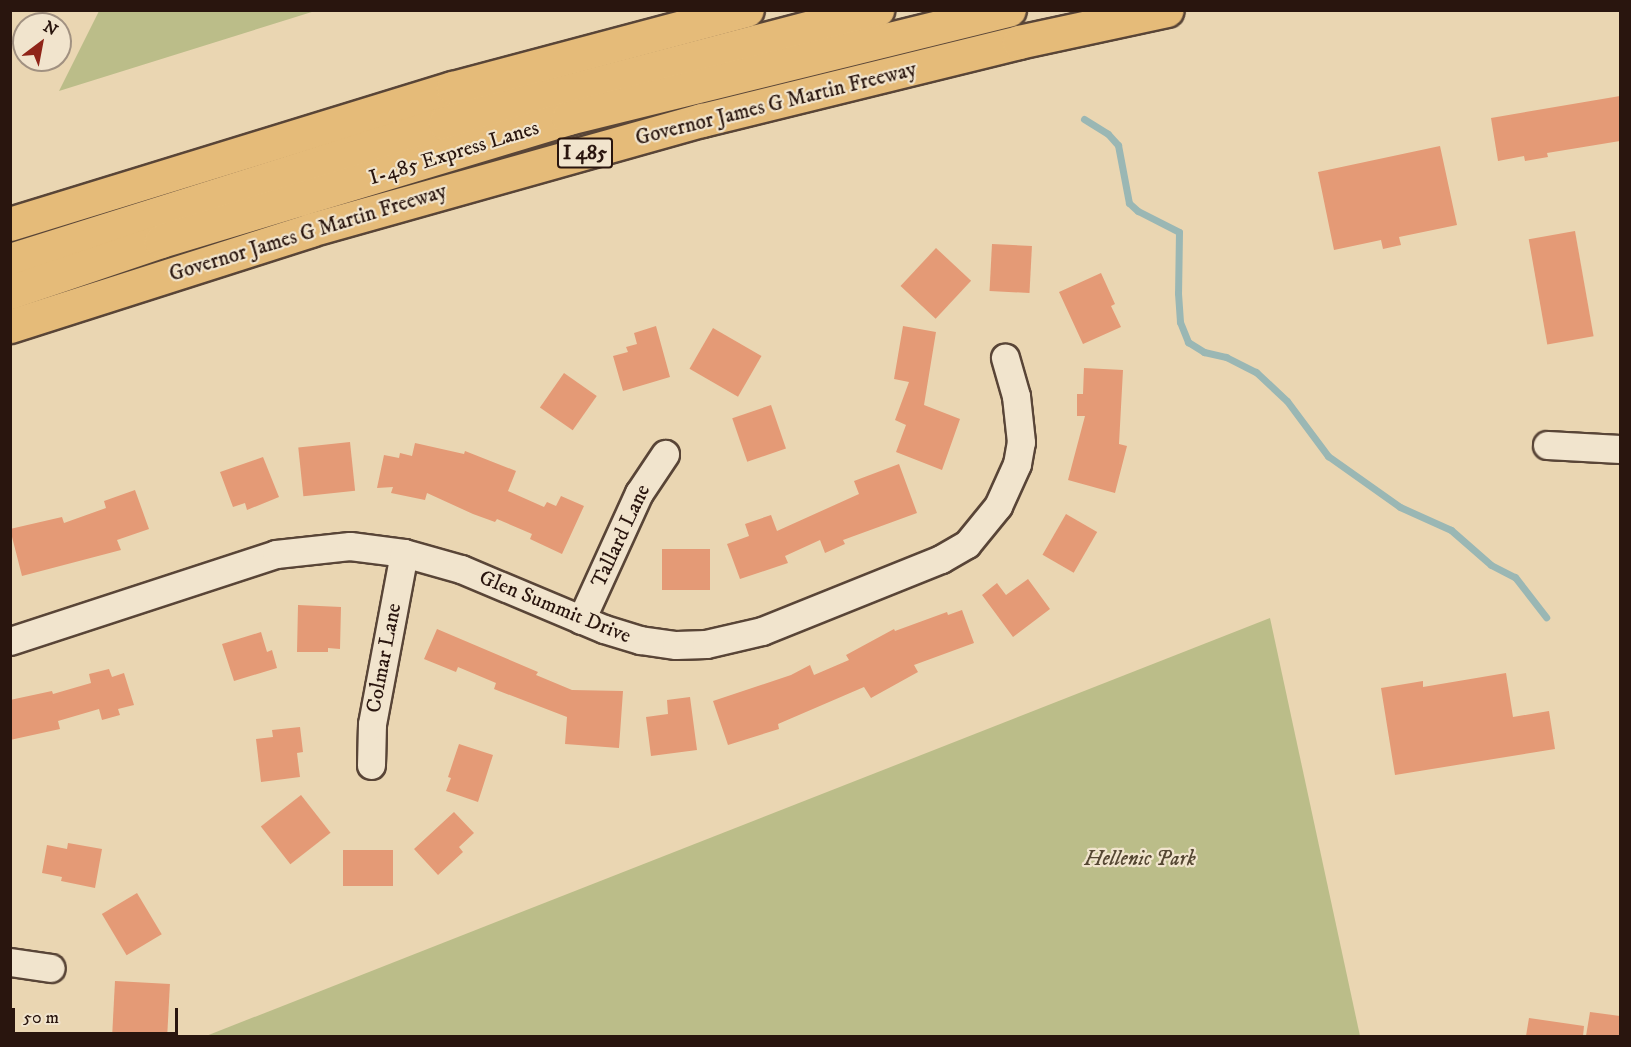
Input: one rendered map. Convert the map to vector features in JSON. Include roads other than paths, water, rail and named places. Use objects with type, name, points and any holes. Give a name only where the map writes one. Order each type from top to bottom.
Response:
[{"type":"highway","points":[[10,224],[453,88],[747,10]]},
{"type":"highway","name":"I-485 Express Lanes","points":[[10,260],[445,123],[877,10]]},
{"type":"highway","name":"I-485 Express Lanes","points":[[10,292],[161,241],[568,118],[1010,10]]},
{"type":"highway","name":"Governor James G Martin Freeway","points":[[10,326],[310,230],[690,124],[1019,42],[1167,10]]},
{"type":"street","name":"Glen Summit Drive","points":[[10,641],[276,554],[350,546],[404,553],[461,569],[581,620],[640,640],[676,645],[706,644],[762,631],[941,559],[967,544],[998,506],[1017,464],[1021,442],[1016,396],[1005,358]]},
{"type":"street","points":[[1547,445],[1620,449]]},
{"type":"street","name":"Tallard Lane","points":[[581,620],[639,493],[665,454]]},
{"type":"street","name":"Colmar Lane","points":[[371,765],[372,724],[404,553]]},
{"type":"street","points":[[10,962],[51,968]]},
{"type":"waterway","points":[[1084,119],[1108,134],[1118,145],[1129,203],[1138,211],[1179,232],[1180,322],[1188,342],[1204,352],[1226,357],[1256,372],[1287,401],[1328,456],[1400,507],[1451,530],[1491,565],[1515,577],[1546,617]]},
{"type":"park label","name":"Hellenic Park","points":[[1140,859]]}]
